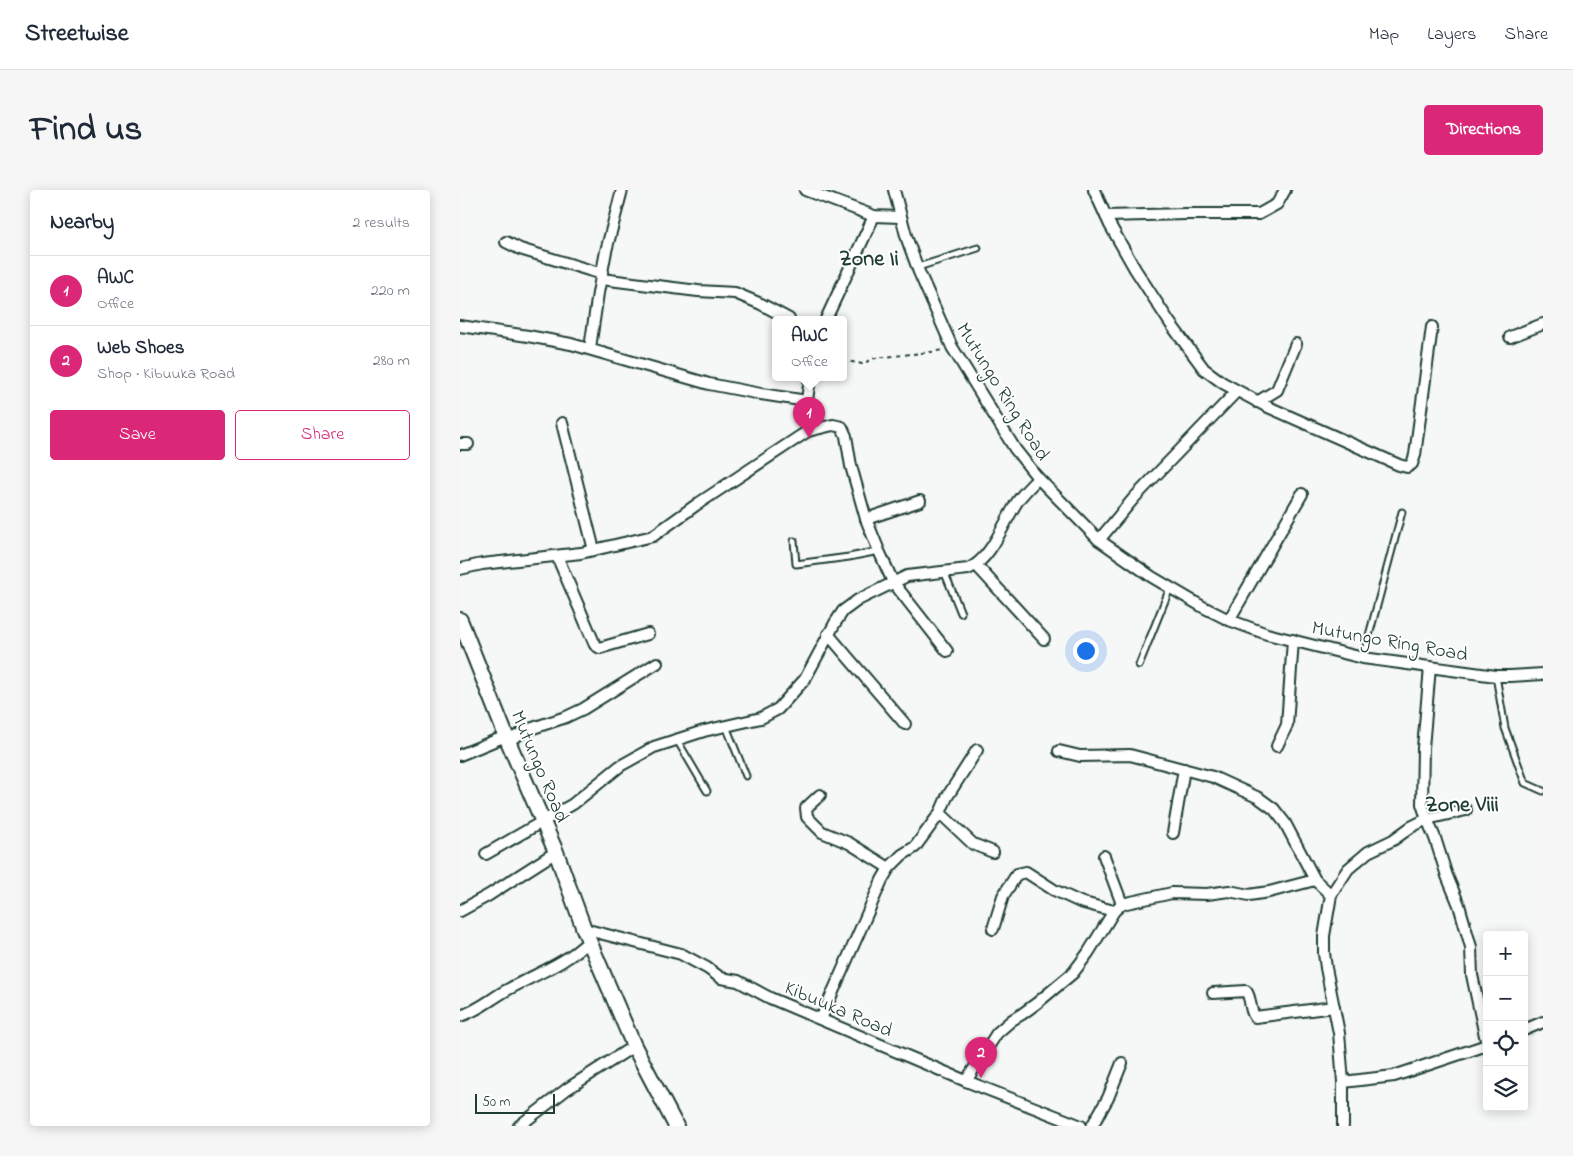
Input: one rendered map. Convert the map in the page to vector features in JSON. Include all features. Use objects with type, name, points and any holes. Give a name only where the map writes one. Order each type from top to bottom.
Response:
[{"type":"main road","name":"Mutungo Road","points":[[461,626],[556,852],[587,934],[634,1046],[676,1126]]},
{"type":"street","points":[[590,348],[601,276],[622,190]]},
{"type":"street","points":[[805,190],[874,216],[900,217]]},
{"type":"street","name":"Mutungo Ring Road","points":[[894,190],[900,217],[917,268],[952,347],[1015,449],[1038,478],[1099,540],[1170,588],[1229,620],[1268,634],[1363,658],[1496,676],[1543,674]]},
{"type":"street","points":[[1094,190],[1135,269],[1188,350],[1204,369],[1223,383],[1257,402],[1390,462],[1407,467],[1412,464],[1416,454],[1432,327]]},
{"type":"street","points":[[1106,216],[1259,214],[1277,204],[1285,190]]},
{"type":"street","points":[[827,316],[874,216]]},
{"type":"street","points":[[506,242],[520,249],[601,276],[698,291],[736,293],[783,316]]},
{"type":"street","points":[[1510,337],[1543,324]]},
{"type":"street","points":[[460,326],[548,339],[590,348],[709,384],[807,401]]},
{"type":"street","points":[[1257,402],[1278,390],[1296,344]]},
{"type":"street","points":[[808,431],[810,420],[807,401],[810,381]]},
{"type":"street","points":[[1099,540],[1134,498],[1237,391]]},
{"type":"street","points":[[562,423],[594,550]]},
{"type":"street","points":[[460,569],[482,564],[594,550],[653,536],[696,505],[808,431],[833,425],[842,427],[846,436],[851,466],[866,519],[878,551],[893,582],[947,651]]},
{"type":"street","points":[[486,854],[573,804],[620,766],[654,747],[726,725],[761,718],[778,709],[805,679],[828,634],[843,611],[858,600],[907,576],[968,570],[977,566],[985,557],[1018,500],[1038,478]]},
{"type":"street","points":[[1229,620],[1302,494]]},
{"type":"street","points":[[866,519],[920,501]]},
{"type":"street","points":[[557,556],[595,645],[600,648],[648,634]]},
{"type":"street","points":[[977,566],[1044,640]]},
{"type":"street","points":[[828,634],[905,724]]},
{"type":"street","points":[[1277,746],[1286,725],[1293,640]]},
{"type":"street","points":[[460,755],[566,717],[583,709],[657,663]]},
{"type":"street","points":[[1430,667],[1423,748],[1422,804],[1459,905],[1471,947],[1472,975],[1483,1026]]},
{"type":"street","points":[[821,1019],[882,880],[889,868],[902,855],[914,847],[940,812],[947,797],[977,750]]},
{"type":"street","points":[[1059,751],[1080,756],[1130,755],[1213,777],[1259,798],[1274,809],[1285,823],[1314,880],[1330,895]]},
{"type":"street","points":[[1173,833],[1184,769]]},
{"type":"street","points":[[820,795],[806,808],[806,817],[822,832],[848,843],[889,868]]},
{"type":"street","points":[[1343,1126],[1343,1082],[1339,1033],[1326,968],[1324,944],[1330,895],[1348,869],[1368,852],[1394,840],[1410,827],[1427,819],[1466,810]]},
{"type":"street","points":[[940,812],[972,844],[993,852]]},
{"type":"street","points":[[460,911],[489,895],[556,852]]},
{"type":"street","points":[[1104,856],[1122,904]]},
{"type":"street","points":[[993,929],[1003,896],[1017,874],[1026,872],[1054,890],[1071,898],[1114,911]]},
{"type":"street","points":[[966,1081],[997,1033],[1073,973],[1114,911],[1122,904],[1172,893],[1207,894],[1229,891],[1249,895],[1269,892],[1314,880]]},
{"type":"street","points":[[460,1016],[559,964],[576,953],[587,934]]},
{"type":"street","name":"Kibuuka Road","points":[[587,934],[681,954],[721,978],[738,981],[770,998],[966,1081],[1081,1126]]},
{"type":"street","points":[[1213,993],[1246,991],[1249,995],[1253,1014],[1256,1017],[1334,1007]]},
{"type":"street","points":[[1528,1028],[1543,1022]]},
{"type":"street","points":[[519,1126],[567,1089],[634,1046]]},
{"type":"street","points":[[1343,1082],[1394,1076],[1483,1046]]},
{"type":"street","points":[[1092,1126],[1108,1098],[1122,1063]]},
{"type":"lane","points":[[917,268],[978,248]]},
{"type":"lane","points":[[1363,658],[1402,512]]},
{"type":"lane","points":[[794,542],[796,564],[878,551]]},
{"type":"lane","points":[[944,571],[961,613]]},
{"type":"lane","points":[[1139,665],[1170,588]]},
{"type":"lane","points":[[1496,676],[1505,728],[1525,783],[1543,791]]},
{"type":"lane","points":[[726,725],[746,776]]},
{"type":"lane","points":[[677,739],[707,791]]},
{"type":"path","points":[[847,361],[862,364],[874,358],[931,352],[952,347]]},
{"type":"place","name":"AWC","points":[[809,438]]},
{"type":"place","name":"Web Shoes","points":[[981,1078]]},
{"type":"district","name":"Zone Ii","points":[[869,257]]},
{"type":"district","name":"Zone Viii","points":[[1462,803]]}]
